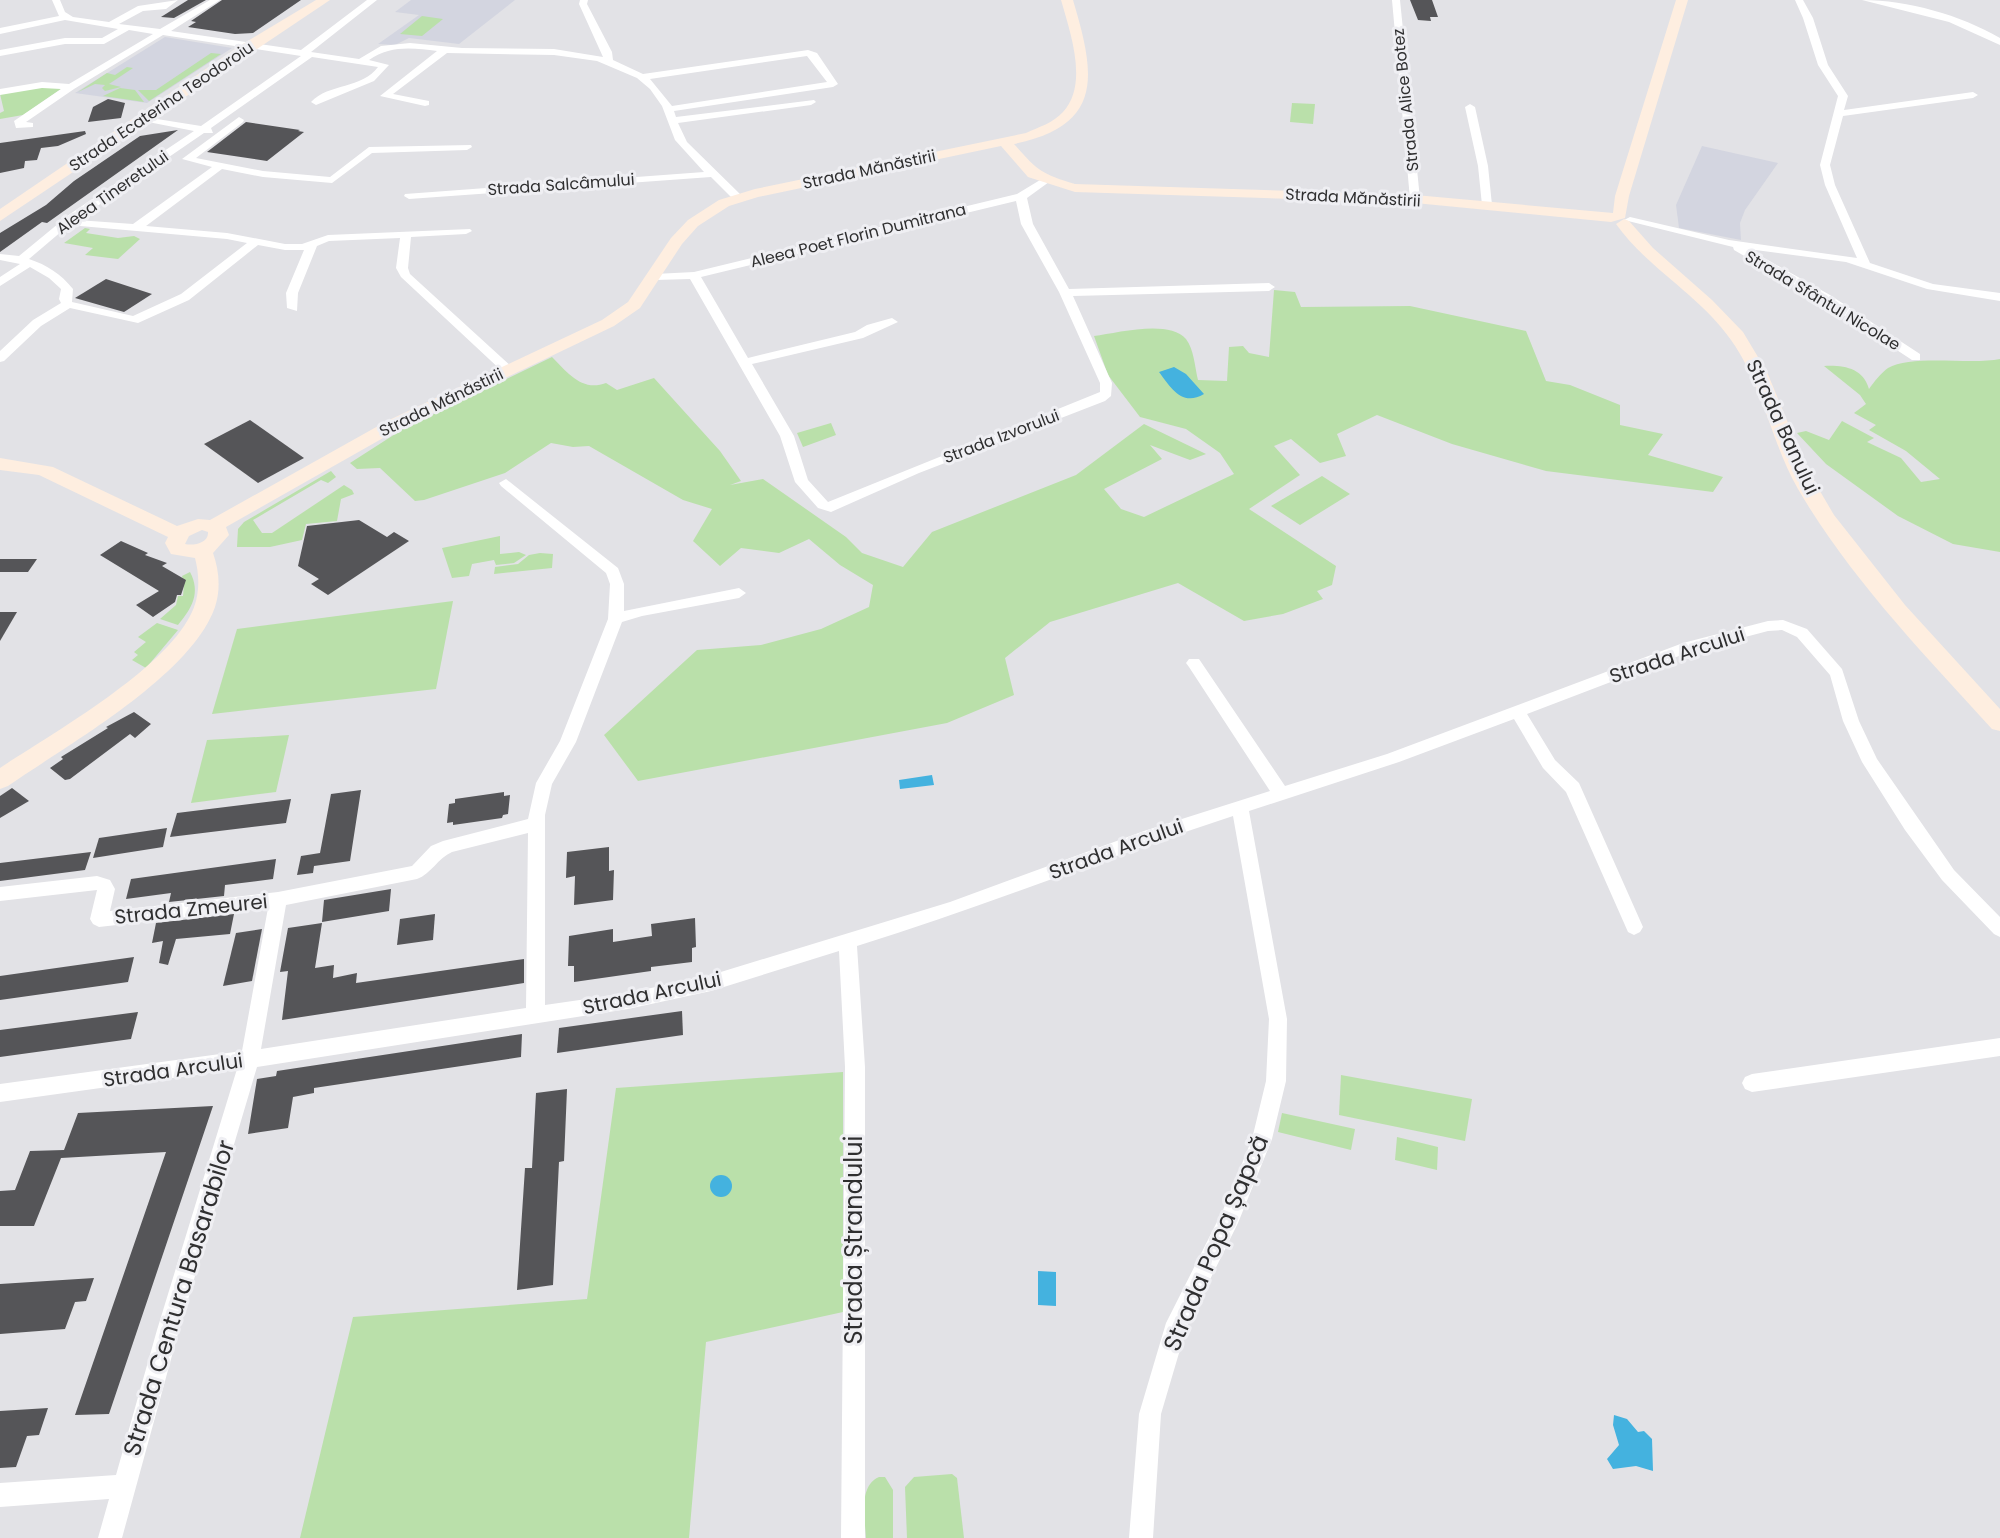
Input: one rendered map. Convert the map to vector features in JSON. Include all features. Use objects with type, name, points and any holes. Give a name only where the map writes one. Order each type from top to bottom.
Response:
[{"type":"street","points":[[56,0],[61,13],[66,17]]},
{"type":"street","points":[[110,25],[141,8],[163,7],[174,0]]},
{"type":"street","points":[[29,125],[20,126],[18,123],[71,87],[216,0]]},
{"type":"street","name":"Strada Ecaterina Teodoroiu","points":[[0,216],[249,46],[324,0]]},
{"type":"street","points":[[305,54],[373,0]]},
{"type":"street","points":[[584,0],[583,4],[607,52],[608,62]]},
{"type":"street","points":[[1004,141],[1048,130],[1061,122],[1076,103],[1084,75],[1082,54],[1067,0]]},
{"type":"street","name":"Strada Alice Botez","points":[[1396,0],[1415,199]]},
{"type":"street","points":[[1621,219],[1622,196],[1682,0]]},
{"type":"street","points":[[1799,0],[1808,18],[1819,57],[1843,96],[1825,165],[1830,185],[1865,264]]},
{"type":"street","points":[[1866,0],[1953,18],[2000,42]]},
{"type":"street","points":[[0,32],[66,17],[362,61],[380,64],[384,67],[361,84],[327,93],[315,102]]},
{"type":"street","points":[[0,53],[64,41],[104,41],[128,27]]},
{"type":"street","points":[[362,61],[372,53],[390,47],[405,46],[541,51],[608,62],[642,77],[669,109],[682,143],[738,198]]},
{"type":"street","points":[[425,103],[386,96],[446,49]]},
{"type":"street","points":[[642,77],[808,53],[814,55],[833,84],[669,109]]},
{"type":"street","name":"Aleea Tineretului","points":[[0,282],[67,222],[117,184],[204,129],[305,54]]},
{"type":"street","points":[[0,92],[42,86],[71,87]]},
{"type":"street","points":[[1837,114],[1973,95]]},
{"type":"street","points":[[672,121],[810,102]]},
{"type":"street","points":[[1470,107],[1482,166],[1487,206]]},
{"type":"street","name":"Aleea Tineretului","points":[[142,118],[220,134]]},
{"type":"street","name":"Aleea Tineretului","points":[[240,120],[187,159],[263,174],[332,180],[369,150],[467,147]]},
{"type":"street","name":"Strada Mănăstirii","points":[[179,535],[196,525],[213,525],[353,446],[608,323],[634,305],[655,277],[676,241],[708,211],[738,198],[1004,141],[1021,163],[1045,180],[1075,188],[1415,199],[1621,219],[1729,243],[1819,254],[1865,264],[1931,287],[2000,297]]},
{"type":"street","points":[[135,228],[220,166]]},
{"type":"street","name":"Strada Salcâmului","points":[[409,196],[714,174]]},
{"type":"street","points":[[1021,197],[1045,180]]},
{"type":"street","name":"Aleea Poet Florin Dumitrana","points":[[655,277],[694,275],[1021,197]]},
{"type":"street","name":"Strada Izvorului","points":[[694,275],[787,436],[796,470],[802,482],[823,505],[831,508],[914,470],[1100,398],[1106,393],[1106,383],[1065,292],[1027,224],[1021,197]]},
{"type":"street","name":"Strada Banului","points":[[1621,219],[1651,256],[1719,314],[1737,336],[1753,360],[1785,441],[1807,487],[1832,524],[1905,620],[2000,723]]},
{"type":"street","points":[[67,222],[227,236],[285,247],[312,245],[328,238],[466,231]]},
{"type":"street","points":[[406,235],[402,268],[405,275],[508,370]]},
{"type":"street","points":[[0,257],[26,261],[64,285],[67,289],[65,299],[68,304],[134,320],[185,297],[255,242]]},
{"type":"street","name":"Strada Sfântul Nicolae","points":[[1729,243],[1826,298],[1916,357]]},
{"type":"street","points":[[292,308],[292,294],[312,245]]},
{"type":"street","points":[[1065,292],[1108,293],[1269,287]]},
{"type":"street","points":[[0,358],[14,343],[68,304]]},
{"type":"street","points":[[745,362],[859,335],[892,322]]},
{"type":"street","points":[[0,342],[14,343]]},
{"type":"street","points":[[0,464],[46,471],[179,535],[175,543],[178,549],[188,552],[202,550],[218,539],[219,531],[213,525]]},
{"type":"street","points":[[506,483],[614,571],[617,584],[616,619],[568,742],[544,783],[536,824],[536,1015]]},
{"type":"street","points":[[0,780],[122,695],[178,646],[196,624],[209,590],[209,574],[202,550]]},
{"type":"street","points":[[616,619],[640,611],[739,593]]},
{"type":"street","name":"Strada Arcului","points":[[0,1094],[250,1059],[628,1001],[705,985],[952,909],[1240,806],[1392,758],[1688,647],[1768,626],[1793,628],[1807,638],[1836,673],[1851,722],[1870,762],[1911,825],[1948,875],[2000,929]]},
{"type":"street","points":[[1194,663],[1281,793]]},
{"type":"street","points":[[1517,711],[1549,764],[1573,788],[1634,927]]},
{"type":"street","name":"Strada Popa Șapcă","points":[[1141,1538],[1150,1414],[1177,1323],[1231,1216],[1262,1139],[1276,1081],[1278,1019],[1240,806]]},
{"type":"street","name":"Strada Zmeurei","points":[[0,894],[97,883],[104,885],[106,890],[99,919],[153,915],[278,899],[417,872],[438,851],[449,846],[536,824]]},
{"type":"street","name":"Strada Zmeurei","points":[[250,1059],[278,899]]},
{"type":"street","name":"Strada Ștrandului","points":[[848,942],[855,1067],[852,1538]]},
{"type":"street","points":[[1752,1083],[2000,1047]]},
{"type":"street","name":"Strada Centura Basarabilor","points":[[110,1538],[123,1486],[250,1059]]},
{"type":"street","points":[[0,1495],[123,1486]]},
{"type":"shaded area","points":[[411,0],[515,0],[459,44],[409,38],[395,45],[378,44],[419,15],[395,12]]},
{"type":"shaded area","points":[[165,37],[232,48],[147,103],[75,93]]},
{"type":"shaded area","points":[[1702,146],[1778,163],[1745,210],[1740,223],[1741,240],[1679,228],[1676,205]]},
{"type":"green space","points":[[422,16],[443,19],[422,36],[400,34]]},
{"type":"green space","points":[[211,53],[221,54],[149,101],[138,90],[156,90]]},
{"type":"green space","points":[[127,67],[133,68],[109,84],[121,87],[105,91],[102,88],[105,85],[95,84],[78,92],[107,73],[115,75]]},
{"type":"green space","points":[[38,87],[64,87],[23,115],[0,119],[0,113],[4,111],[0,94]]},
{"type":"green space","points":[[120,88],[135,90],[144,102],[103,96]]},
{"type":"green space","points":[[1292,103],[1315,104],[1313,124],[1290,122]]},
{"type":"green space","points":[[85,228],[90,229],[86,233],[118,238],[134,236],[140,239],[118,259],[85,255],[93,248],[64,243]]},
{"type":"green space","points":[[1274,290],[1295,292],[1301,307],[1410,306],[1526,331],[1546,381],[1570,385],[1620,405],[1620,425],[1663,434],[1648,455],[1723,477],[1713,492],[1546,471],[1452,444],[1377,415],[1337,434],[1346,456],[1320,463],[1291,439],[1274,446],[1300,475],[1249,509],[1336,566],[1332,585],[1317,591],[1323,599],[1283,614],[1244,621],[1178,583],[1050,622],[1005,658],[1014,695],[947,723],[638,781],[604,735],[697,650],[761,645],[821,629],[869,607],[873,585],[840,565],[809,539],[779,553],[741,548],[720,566],[693,541],[712,509],[683,500],[589,446],[573,447],[551,443],[505,473],[415,501],[380,468],[357,469],[350,463],[403,429],[552,357],[576,379],[590,385],[606,383],[617,390],[654,378],[720,451],[741,481],[730,485],[763,479],[846,537],[862,553],[903,567],[932,532],[1076,475],[1144,424],[1206,454],[1190,460],[1150,445],[1162,459],[1104,489],[1121,509],[1144,517],[1234,474],[1220,453],[1186,429],[1140,417],[1108,375],[1094,336],[1155,328],[1178,333],[1186,339],[1191,348],[1198,380],[1227,381],[1229,347],[1243,346],[1249,353],[1269,357]]},
{"type":"green space","points":[[2000,359],[2000,552],[1953,544],[1898,516],[1826,464],[1797,433],[1806,431],[1829,440],[1842,421],[1874,438],[1867,442],[1901,458],[1921,482],[1940,479],[1906,451],[1869,430],[1876,425],[1854,413],[1866,404],[1860,395],[1824,366],[1852,369],[1862,376],[1869,389],[1885,370],[1898,364]]},
{"type":"green space","points":[[831,423],[836,435],[803,447],[797,433]]},
{"type":"green space","points":[[331,471],[336,477],[328,483],[321,480],[253,520],[262,533],[272,533],[344,485],[354,494],[341,499],[337,521],[306,524],[302,540],[270,547],[237,547],[238,529],[244,522]]},
{"type":"green space","points":[[1322,476],[1350,494],[1300,525],[1271,506]]},
{"type":"green space","points":[[500,536],[500,554],[519,552],[526,555],[514,563],[496,565],[494,560],[472,564],[469,576],[452,578],[442,548]]},
{"type":"green space","points":[[553,554],[552,568],[494,574],[495,567],[518,564],[529,555]]},
{"type":"green space","points":[[190,572],[195,587],[191,606],[178,625],[160,619],[176,605],[178,596],[183,596],[182,576]]},
{"type":"green space","points":[[453,601],[436,689],[212,714],[237,629]]},
{"type":"green space","points":[[157,623],[178,630],[146,668],[132,660],[138,655],[134,652],[146,642],[138,637]]},
{"type":"green space","points":[[289,735],[276,792],[191,803],[207,740]]},
{"type":"green space","points":[[843,1072],[843,1312],[706,1342],[689,1538],[300,1538],[353,1317],[587,1299],[616,1088]]},
{"type":"green space","points":[[1341,1075],[1472,1099],[1465,1141],[1339,1115]]},
{"type":"green space","points":[[1282,1113],[1355,1129],[1351,1150],[1278,1132]]},
{"type":"green space","points":[[1397,1137],[1438,1147],[1437,1170],[1395,1160]]},
{"type":"green space","points":[[952,1474],[957,1478],[964,1538],[907,1538],[905,1487],[914,1477]]},
{"type":"green space","points":[[885,1477],[893,1490],[893,1538],[866,1538],[865,1495],[872,1481]]},
{"type":"water","points":[[1174,367],[1186,374],[1204,394],[1189,398],[1178,394],[1159,372]]},
{"type":"water","points":[[932,775],[934,785],[900,789],[899,780]]},
{"type":"water","points":[[717,1175],[725,1175],[732,1182],[732,1190],[725,1197],[717,1197],[710,1190],[710,1182]]},
{"type":"water","points":[[1038,1271],[1056,1272],[1056,1306],[1038,1305]]},
{"type":"water","points":[[1614,1415],[1627,1419],[1638,1432],[1644,1431],[1652,1439],[1653,1471],[1636,1466],[1613,1469],[1607,1459],[1619,1445],[1613,1425]]},
{"type":"building","points":[[188,0],[206,0],[174,18],[161,17]]},
{"type":"building","points":[[222,0],[301,0],[253,33],[235,34],[188,27],[196,22],[191,21]]},
{"type":"building","points":[[1410,0],[1432,0],[1438,17],[1430,17],[1431,21],[1418,20]]},
{"type":"building","points":[[108,99],[125,103],[121,118],[88,122],[93,107]]},
{"type":"building","points":[[246,122],[304,132],[267,161],[207,152]]},
{"type":"building","points":[[178,130],[47,223],[42,222],[0,252],[0,233],[46,205],[74,181],[140,136]]},
{"type":"building","points":[[85,131],[86,134],[58,146],[41,148],[37,160],[25,161],[24,168],[0,173],[0,143]]},
{"type":"building","points":[[106,279],[152,294],[124,312],[75,298]]},
{"type":"building","points":[[250,420],[304,458],[258,483],[204,444]]},
{"type":"building","points":[[359,520],[387,537],[394,532],[409,541],[328,595],[311,584],[319,579],[298,566],[307,526]]},
{"type":"building","points":[[121,541],[148,553],[145,555],[167,563],[162,566],[186,580],[181,595],[177,595],[175,602],[153,617],[136,605],[159,591],[100,555]]},
{"type":"building","points":[[0,559],[37,559],[28,572],[0,572]]},
{"type":"building","points":[[0,612],[17,612],[0,641]]},
{"type":"building","points":[[134,712],[151,724],[135,738],[130,734],[70,779],[65,780],[50,768],[63,759],[61,757],[108,728],[106,727]]},
{"type":"building","points":[[12,788],[29,801],[0,818],[0,796]]},
{"type":"building","points":[[361,790],[350,861],[314,866],[313,873],[297,875],[301,856],[320,853],[331,794]]},
{"type":"building","points":[[504,792],[504,796],[510,795],[508,814],[503,815],[502,818],[453,825],[453,822],[447,823],[449,804],[455,803],[455,799]]},
{"type":"building","points":[[291,799],[286,823],[170,837],[177,813]]},
{"type":"building","points":[[167,828],[163,847],[93,858],[99,838]]},
{"type":"building","points":[[609,847],[609,871],[614,870],[613,900],[574,905],[575,876],[566,878],[567,852]]},
{"type":"building","points":[[91,852],[85,870],[0,881],[0,863]]},
{"type":"building","points":[[276,859],[273,879],[225,885],[224,896],[169,902],[171,893],[126,899],[131,879]]},
{"type":"building","points":[[391,889],[389,911],[322,922],[324,900]]},
{"type":"building","points":[[234,914],[230,934],[176,939],[168,965],[159,963],[163,941],[152,943],[156,923]]},
{"type":"building","points":[[435,914],[433,940],[397,945],[400,919]]},
{"type":"building","points":[[695,918],[696,947],[692,948],[692,962],[651,967],[651,971],[574,982],[574,966],[568,966],[569,936],[613,929],[613,942],[652,936],[651,924]]},
{"type":"building","points":[[322,923],[315,968],[334,965],[333,978],[357,973],[356,983],[524,959],[524,983],[282,1020],[288,971],[280,972],[288,928]]},
{"type":"building","points":[[262,929],[252,981],[223,986],[236,933]]},
{"type":"building","points":[[134,957],[128,982],[0,1000],[0,976]]},
{"type":"building","points":[[682,1011],[683,1035],[557,1053],[559,1028]]},
{"type":"building","points":[[138,1012],[131,1039],[0,1057],[0,1030]]},
{"type":"building","points":[[522,1034],[521,1057],[314,1088],[314,1093],[293,1097],[288,1128],[248,1134],[257,1079],[276,1076],[277,1071]]},
{"type":"building","points":[[567,1089],[564,1161],[559,1162],[553,1285],[517,1290],[525,1168],[532,1168],[536,1093]]},
{"type":"building","points":[[213,1106],[109,1414],[75,1415],[166,1152],[61,1158],[34,1226],[0,1226],[0,1191],[15,1190],[30,1151],[64,1150],[78,1113]]},
{"type":"building","points":[[94,1278],[86,1301],[75,1302],[65,1329],[0,1334],[0,1284]]},
{"type":"building","points":[[48,1408],[39,1435],[27,1436],[16,1467],[0,1468],[0,1411]]}]
